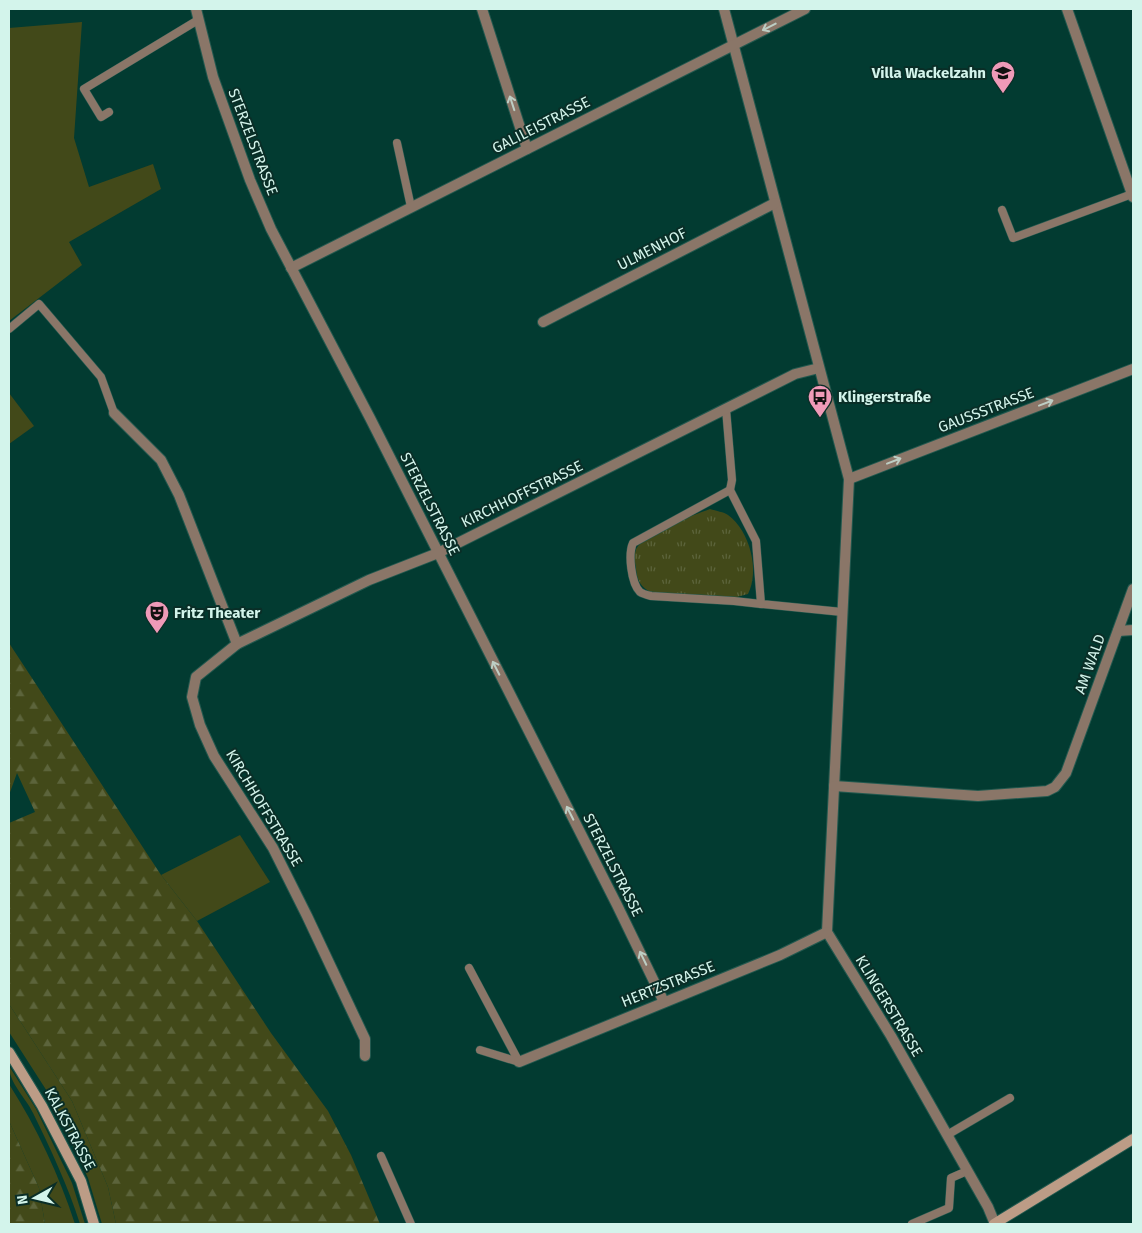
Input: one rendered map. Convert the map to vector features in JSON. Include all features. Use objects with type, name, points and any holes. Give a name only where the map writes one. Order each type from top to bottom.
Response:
[{"type":"main road","name":"KALKSTRASSE","points":[[9,1052],[42,1106],[80,1180],[94,1224]]},
{"type":"main road","points":[[994,1224],[1133,1139]]},
{"type":"street","name":"STERZELSTRASSE","points":[[196,9],[213,77],[229,124],[271,229],[367,412],[617,905],[664,1002]]},
{"type":"street","points":[[482,9],[527,149]]},
{"type":"street","points":[[724,9],[849,479],[827,932]]},
{"type":"street","name":"GALILEISTRASSE","points":[[291,268],[804,9]]},
{"type":"street","points":[[1067,9],[1133,196]]},
{"type":"street","name":"ULMENHOF","points":[[543,322],[775,203]]},
{"type":"street","name":"KIRCHHOFFSTRASSE","points":[[365,1056],[365,1039],[288,876],[273,848],[214,756],[200,725],[192,697],[196,677],[237,644],[369,580],[438,553],[795,374],[819,368]]},
{"type":"street","name":"GAUSSSTRASSE","points":[[849,479],[1133,369]]},
{"type":"street","points":[[114,413],[161,460],[179,495],[237,644]]},
{"type":"street","name":"AM WALD","points":[[834,786],[978,796],[1047,791],[1055,787],[1066,773],[1133,589]]},
{"type":"street","name":"AM WALD","points":[[1118,631],[1133,630]]},
{"type":"street","name":"HERTZSTRASSE","points":[[519,1062],[780,955],[827,932]]},
{"type":"street","name":"KLINGERSTRASSE","points":[[827,932],[891,1036],[988,1207],[994,1224]]},
{"type":"lane","points":[[109,112],[101,117],[84,90],[198,20]]},
{"type":"lane","points":[[397,143],[411,207]]},
{"type":"lane","points":[[1002,210],[1013,238],[1133,196]]},
{"type":"lane","points":[[9,329],[39,304],[101,377],[114,413]]},
{"type":"lane","points":[[726,409],[732,480],[730,490],[756,541],[761,604]]},
{"type":"lane","points":[[730,490],[633,543],[630,557],[636,587],[641,593],[652,596],[734,601],[842,612]]},
{"type":"lane","points":[[469,968],[519,1062]]},
{"type":"lane","points":[[480,1050],[519,1062]]},
{"type":"lane","points":[[947,1135],[1010,1098]]},
{"type":"lane","points":[[381,1156],[411,1224]]},
{"type":"lane","points":[[912,1224],[949,1208],[951,1178],[967,1171]]},
{"type":"green space","points":[[82,22],[74,138],[89,187],[153,164],[161,189],[69,242],[82,265],[9,321],[9,28]]},
{"type":"green space","points":[[9,393],[34,426],[9,444]]},
{"type":"green space","points":[[710,509],[728,515],[736,522],[747,541],[753,563],[753,574],[748,594],[733,598],[652,593],[645,588],[640,583],[635,561],[635,553],[638,546],[655,532]]},
{"type":"green space","points":[[9,643],[161,875],[197,921],[271,1033],[328,1111],[351,1155],[380,1224],[116,1224],[108,1187],[72,1101],[9,1004],[9,823],[35,812],[17,773],[9,795]]},
{"type":"green space","points":[[240,835],[270,882],[197,921],[161,875]]},
{"type":"green space","points":[[9,1004],[72,1101],[108,1187],[116,1224],[102,1224],[88,1178],[52,1099],[9,1032]]},
{"type":"green space","points":[[9,1066],[36,1109],[72,1183],[85,1224],[80,1224],[53,1154],[30,1107],[12,1078]]},
{"type":"green space","points":[[9,1084],[46,1152],[75,1224],[45,1224],[39,1188],[9,1121]]},
{"type":"green space","points":[[9,1121],[39,1188],[45,1224],[9,1224]]},
{"type":"place","name":"Villa Wackelzahn","points":[[1003,94]]},
{"type":"place","name":"Klingerstraße","points":[[820,418]]},
{"type":"place","name":"Fritz Theater","points":[[157,634]]}]
